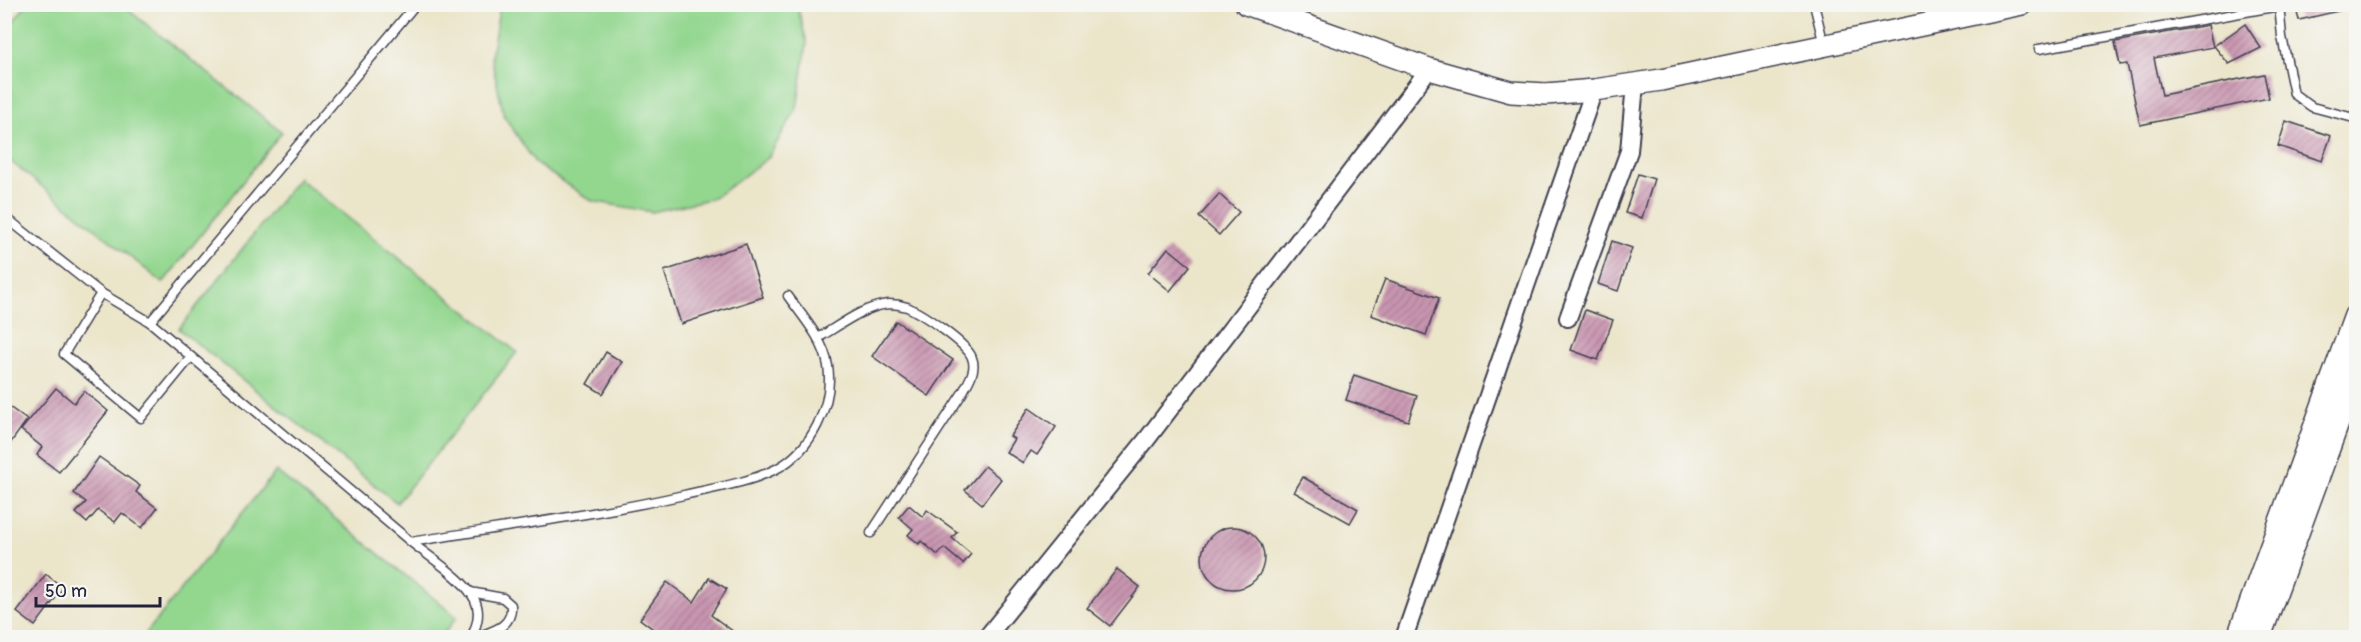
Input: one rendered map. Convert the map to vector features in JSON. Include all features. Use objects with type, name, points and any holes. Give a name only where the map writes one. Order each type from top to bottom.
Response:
[{"type":"main road","points":[[2239,638],[2356,317]]},
{"type":"main road","points":[[2258,638],[2356,370]]},
{"type":"street","points":[[1246,4],[1429,69],[1511,92],[1546,94],[1635,84],[2022,4]]},
{"type":"street","points":[[986,638],[1147,439],[1429,69]]},
{"type":"street","points":[[1568,318],[1629,151],[1635,84]]},
{"type":"street","points":[[1404,638],[1594,90]]},
{"type":"lane","points":[[150,322],[416,4]]},
{"type":"lane","points":[[1814,4],[1824,46]]},
{"type":"lane","points":[[2039,49],[2279,5],[2282,37],[2294,94],[2312,107],[2350,117],[2356,115]]},
{"type":"lane","points":[[4,216],[101,293],[150,322],[470,592],[477,606],[478,615],[472,638]]},
{"type":"lane","points":[[101,293],[64,354],[141,418],[191,357]]},
{"type":"lane","points":[[411,542],[651,502],[737,483],[777,468],[803,447],[818,426],[828,403],[830,390],[828,364],[818,338],[788,296]]},
{"type":"lane","points":[[818,338],[865,311],[878,306],[897,304],[917,313],[966,348],[972,357],[973,371],[963,392],[871,533]]},
{"type":"lane","points":[[470,592],[503,598],[511,605],[512,614],[506,624],[472,638]]},
{"type":"green space","points":[[26,5],[122,5],[282,132],[163,283],[5,157],[5,32]]},
{"type":"green space","points":[[500,5],[797,5],[807,43],[797,108],[768,158],[714,198],[652,212],[592,201],[536,164],[504,116],[491,57]]},
{"type":"green space","points":[[298,178],[517,352],[397,503],[179,329]]},
{"type":"green space","points":[[276,471],[457,617],[441,637],[143,637]]},
{"type":"building","points":[[2343,4],[2343,10],[2299,20],[2295,6]]},
{"type":"building","points":[[2245,24],[2261,48],[2229,64],[2214,46]]},
{"type":"building","points":[[2208,25],[2213,47],[2154,58],[2162,95],[2264,74],[2269,98],[2140,125],[2127,64],[2120,65],[2115,42]]},
{"type":"building","points":[[2286,121],[2331,136],[2322,161],[2278,146]]},
{"type":"building","points":[[1638,174],[1654,179],[1642,218],[1625,213]]},
{"type":"building","points":[[1219,194],[1239,212],[1219,235],[1199,217]]},
{"type":"building","points":[[1612,241],[1632,248],[1618,291],[1598,284]]},
{"type":"building","points":[[746,244],[763,297],[681,324],[664,271]]},
{"type":"building","points":[[1168,248],[1190,266],[1170,291],[1148,273]]},
{"type":"building","points":[[1385,279],[1439,298],[1426,335],[1371,315]]},
{"type":"building","points":[[1585,310],[1613,320],[1598,360],[1571,350]]},
{"type":"building","points":[[896,321],[953,360],[929,396],[872,356]]},
{"type":"building","points":[[606,352],[622,362],[603,394],[587,384]]},
{"type":"building","points":[[1354,375],[1417,396],[1408,421],[1346,400]]},
{"type":"building","points":[[56,388],[74,403],[84,391],[108,411],[59,472],[37,455],[42,447],[21,430]]},
{"type":"building","points":[[4,403],[27,420],[4,452]]},
{"type":"building","points":[[1029,408],[1056,427],[1037,455],[1031,451],[1023,463],[1006,452],[1014,439],[1010,436]]},
{"type":"building","points":[[99,457],[140,486],[136,492],[157,508],[142,528],[122,513],[115,522],[98,510],[87,523],[76,513],[86,502],[74,493]]},
{"type":"building","points":[[985,466],[1001,479],[982,504],[965,490]]},
{"type":"building","points":[[1303,477],[1358,509],[1350,523],[1294,492]]},
{"type":"building","points":[[909,505],[923,517],[927,510],[957,532],[952,538],[971,554],[963,564],[944,548],[938,555],[921,541],[919,544],[908,535],[913,529],[899,517]]},
{"type":"building","points":[[1233,527],[1245,529],[1255,536],[1262,546],[1264,558],[1262,570],[1255,580],[1245,587],[1233,589],[1221,587],[1211,580],[1204,570],[1202,558],[1204,546],[1211,536],[1221,529]]},
{"type":"building","points":[[1117,569],[1140,587],[1110,626],[1087,608]]},
{"type":"building","points":[[46,574],[63,588],[35,626],[17,612]]},
{"type":"building","points":[[709,578],[727,589],[711,615],[742,638],[665,638],[640,619],[667,582],[694,602]]}]
